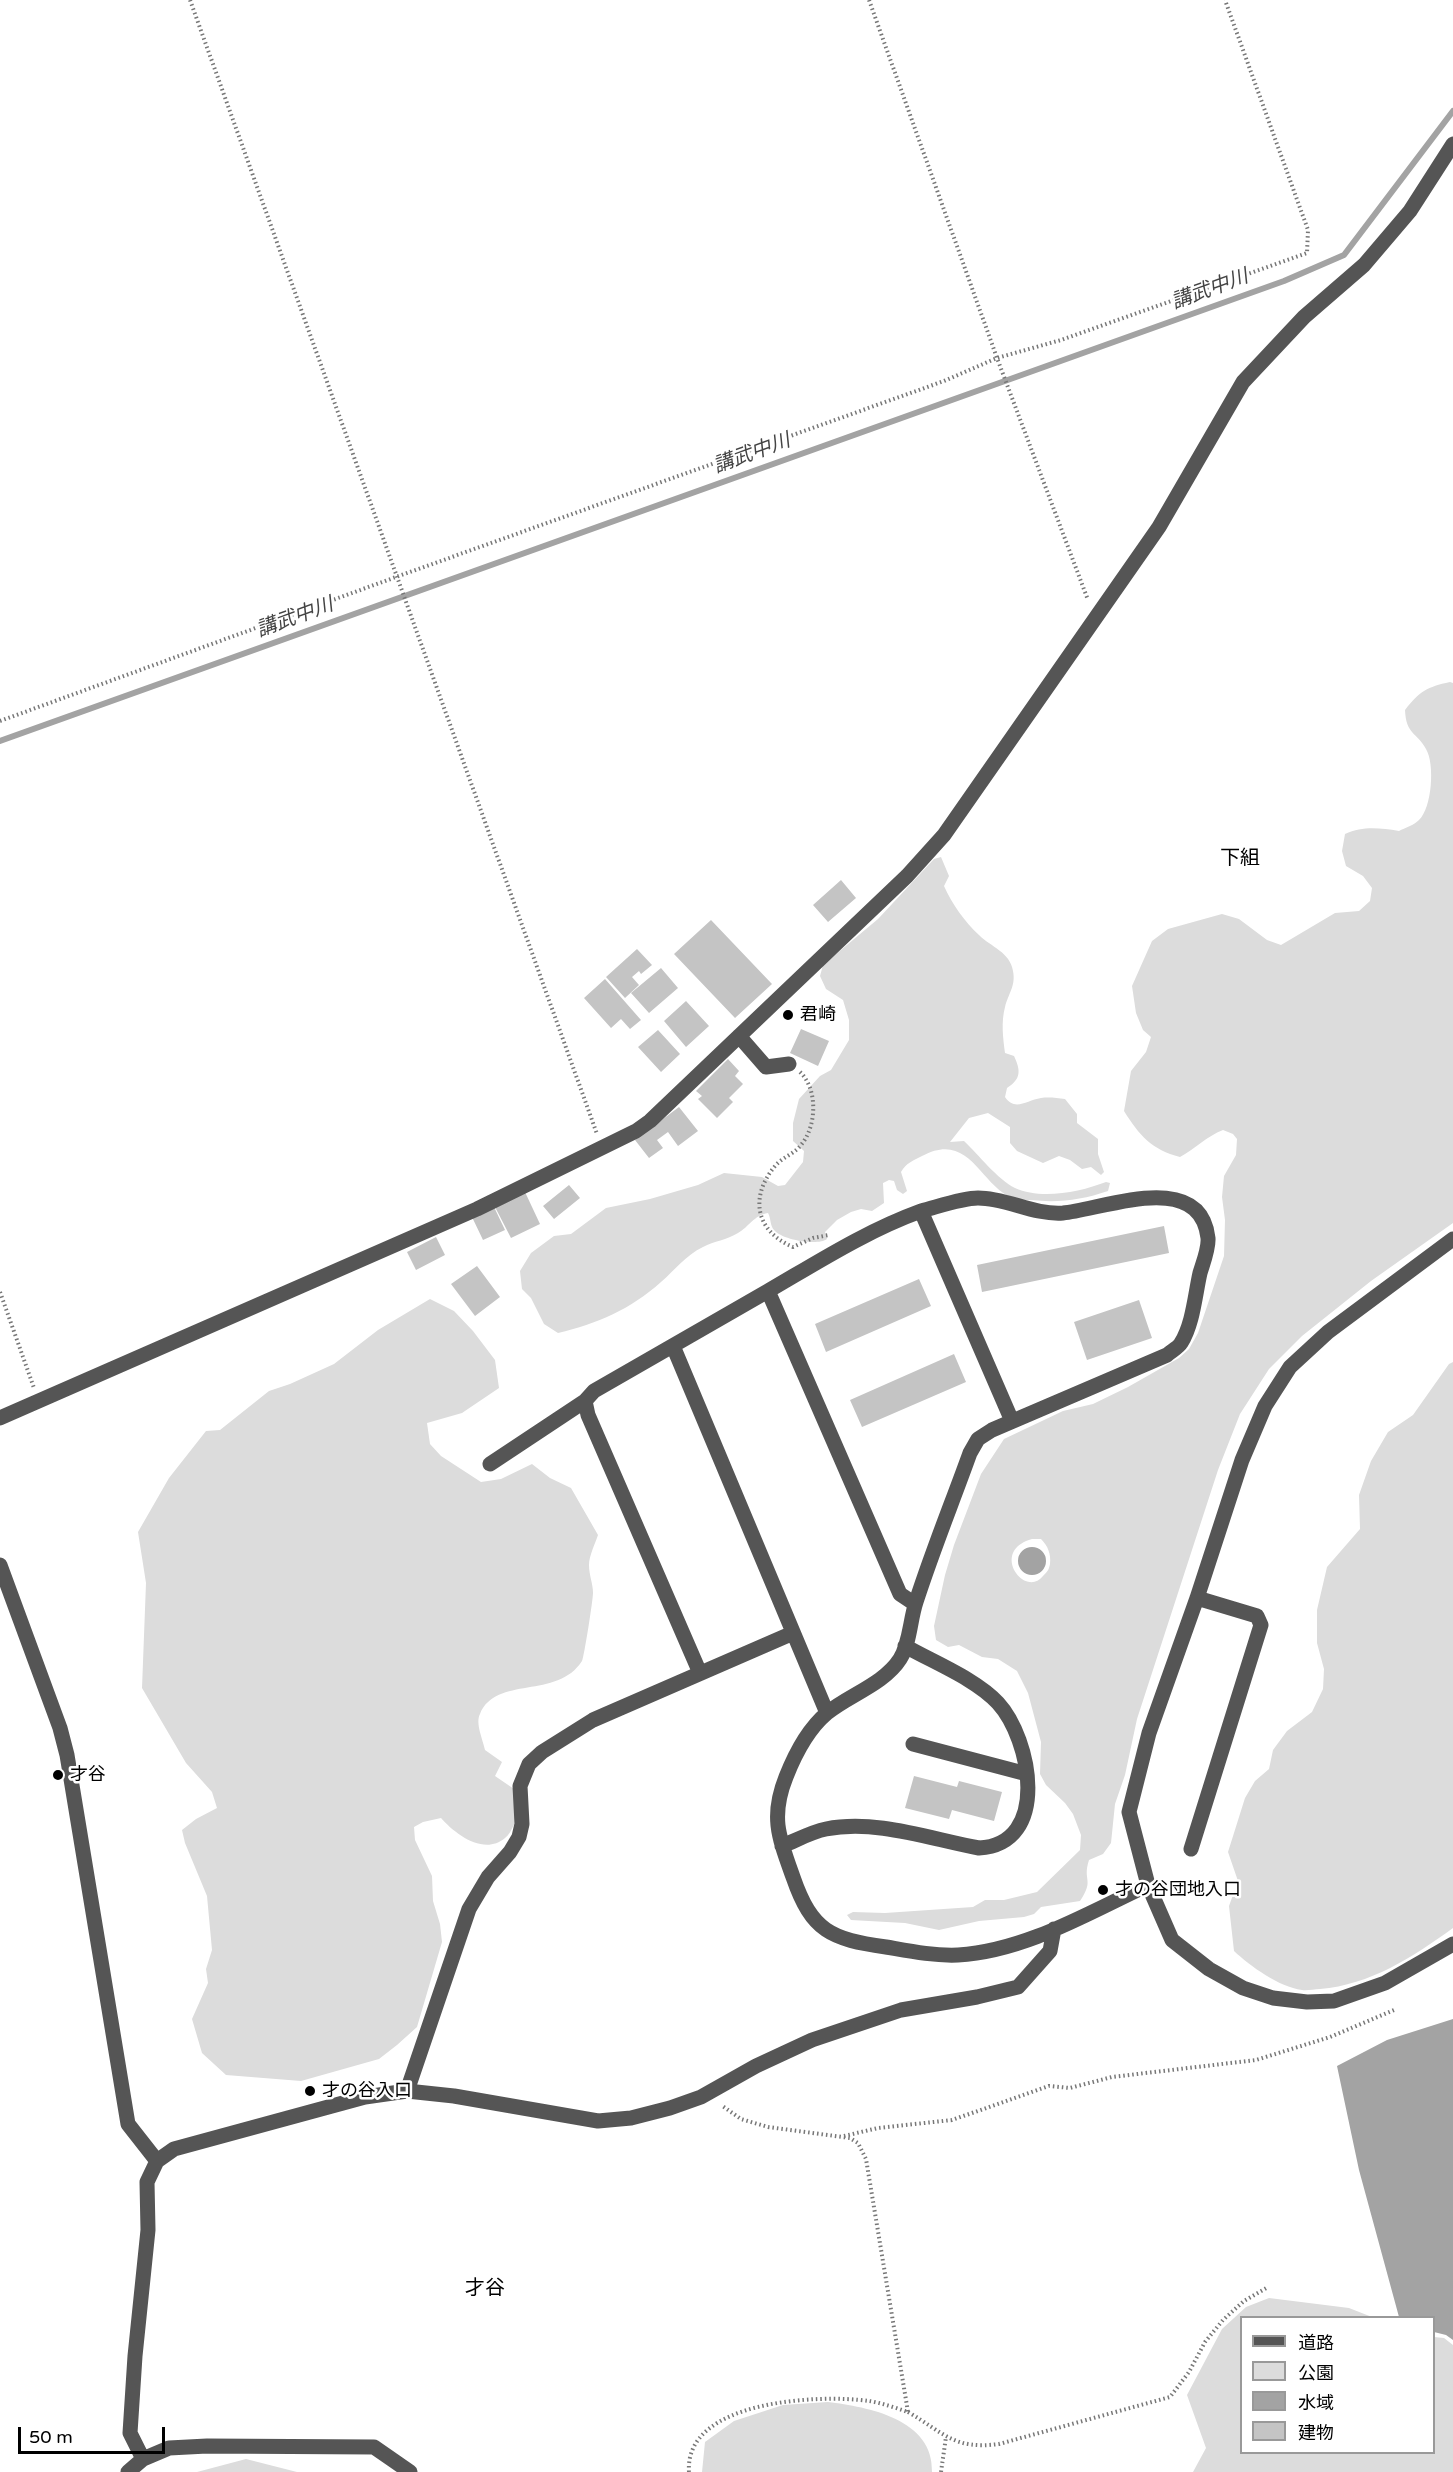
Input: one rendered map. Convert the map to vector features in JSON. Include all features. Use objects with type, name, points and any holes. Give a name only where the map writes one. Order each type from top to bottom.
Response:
[{"type":"street","points":[[0,1418],[477,1209],[601,1146],[636,1131],[650,1121],[906,876],[944,835],[1002,755],[1039,697],[1096,621],[1159,527],[1243,381],[1304,317],[1364,265],[1410,212],[1453,144]]},
{"type":"street","points":[[739,1036],[766,1067],[789,1064]]},
{"type":"street","points":[[490,1464],[585,1401],[594,1391],[844,1246],[878,1228],[921,1211],[977,1197],[1040,1212],[1062,1213],[1149,1198],[1173,1198],[1190,1204],[1203,1220],[1208,1239],[1189,1323],[1180,1344],[1167,1355],[1012,1421],[978,1439],[970,1453],[915,1604],[900,1659],[887,1672],[827,1713],[813,1728],[800,1748],[783,1787],[776,1811],[782,1846],[806,1910],[828,1932],[842,1940],[930,1954],[957,1955],[986,1951],[1054,1929],[1148,1885]]},
{"type":"street","points":[[921,1211],[1012,1421]]},
{"type":"street","points":[[1453,1239],[1328,1332],[1290,1367],[1265,1406],[1242,1460],[1197,1598],[1149,1733],[1130,1812],[1148,1885],[1172,1940],[1209,1969],[1243,1988],[1273,1998],[1307,2002],[1334,2001],[1384,1983],[1453,1944]]},
{"type":"street","points":[[768,1291],[900,1594],[915,1604]]},
{"type":"street","points":[[672,1347],[827,1713]]},
{"type":"street","points":[[585,1401],[597,1436],[700,1674]]},
{"type":"street","points":[[0,1564],[60,1728],[128,2124],[157,2161]]},
{"type":"street","points":[[1191,1849],[1262,1626],[1257,1616],[1197,1598]]},
{"type":"street","points":[[407,2091],[469,1909],[488,1876],[510,1852],[519,1837],[522,1824],[520,1786],[529,1764],[542,1752],[593,1720],[793,1633]]},
{"type":"street","points":[[782,1846],[827,1829],[860,1827],[884,1829],[987,1848],[1007,1839],[1020,1825],[1027,1804],[1027,1774],[1018,1736],[1008,1716],[999,1704],[974,1684],[905,1646]]},
{"type":"street","points":[[914,1744],[1027,1774]]},
{"type":"street","points":[[143,2459],[130,2433],[135,2356],[148,2230],[147,2182],[157,2161],[174,2149],[365,2097],[407,2091],[454,2096],[598,2121],[631,2118],[701,2097],[756,2066],[812,2040],[901,2010],[977,1997],[1018,1987],[1050,1951],[1054,1929]]},
{"type":"street","points":[[128,2472],[143,2459],[169,2448],[207,2446],[374,2447],[410,2472]]},
{"type":"path","points":[[190,0],[601,1146]]},
{"type":"path","points":[[869,0],[997,358],[1096,621]]},
{"type":"path","points":[[0,721],[933,385],[997,358],[1061,340],[1307,253],[1308,230],[1226,0]]},
{"type":"path","points":[[789,1064],[807,1079],[812,1093],[812,1116],[808,1135],[801,1146],[777,1162],[769,1173],[757,1204],[759,1215],[768,1230],[781,1242],[793,1247],[828,1234],[844,1246]]},
{"type":"path","points":[[0,1292],[39,1402]]},
{"type":"path","points":[[701,2097],[725,2107],[741,2120],[797,2132],[843,2136],[878,2127],[952,2120],[1049,2086],[1070,2088],[1112,2077],[1256,2061],[1330,2037],[1394,2010]]},
{"type":"path","points":[[843,2136],[858,2143],[865,2153],[909,2412]]},
{"type":"path","points":[[689,2472],[689,2460],[697,2439],[711,2426],[753,2408],[777,2403],[828,2399],[870,2401],[909,2412],[946,2437],[977,2447],[999,2444],[1170,2397],[1189,2372],[1205,2342],[1223,2320],[1244,2301],[1268,2287]]},
{"type":"path","points":[[941,2472],[946,2437]]},
{"type":"green space","points":[[1453,683],[1453,1223],[1371,1281],[1302,1336],[1269,1369],[1240,1414],[1218,1470],[1137,1719],[1125,1775],[1115,1804],[1111,1843],[1103,1854],[1089,1860],[1088,1884],[1080,1901],[1041,1907],[1034,1914],[1024,1917],[979,1921],[939,1930],[905,1923],[851,1920],[847,1915],[853,1912],[885,1913],[973,1907],[985,1900],[1004,1900],[1037,1892],[1080,1850],[1081,1835],[1073,1814],[1046,1785],[1040,1774],[1041,1742],[1028,1693],[1017,1671],[998,1659],[982,1657],[959,1645],[948,1647],[936,1640],[934,1626],[954,1545],[981,1474],[1004,1439],[1063,1411],[1093,1404],[1128,1387],[1179,1358],[1189,1349],[1198,1333],[1224,1256],[1225,1220],[1222,1197],[1224,1176],[1236,1155],[1237,1139],[1233,1134],[1223,1130],[1180,1157],[1154,1146],[1135,1127],[1124,1111],[1131,1071],[1146,1052],[1151,1037],[1143,1030],[1136,1013],[1132,986],[1152,941],[1168,929],[1222,914],[1239,919],[1267,940],[1281,945],[1335,913],[1359,911],[1370,901],[1372,888],[1363,876],[1346,866],[1342,851],[1345,834],[1371,828],[1399,831],[1415,823],[1423,814],[1431,786],[1431,765],[1423,743],[1407,724],[1405,710],[1424,691],[1442,684]],"holes":[[[1032,1539],[1041,1539],[1049,1554],[1049,1568],[1036,1582],[1028,1582],[1020,1578],[1015,1571],[1012,1562],[1013,1553],[1019,1545]]]},
{"type":"green space","points":[[941,857],[949,876],[944,886],[955,906],[974,930],[1004,954],[1013,971],[1013,981],[1003,1018],[1003,1030],[1005,1053],[1014,1056],[1018,1074],[1015,1081],[1007,1088],[1005,1097],[1013,1104],[1022,1104],[1041,1098],[1065,1099],[1077,1114],[1077,1123],[1098,1139],[1098,1154],[1104,1172],[1101,1175],[1091,1167],[1082,1169],[1070,1160],[1059,1156],[1043,1163],[1017,1151],[1010,1143],[1010,1127],[988,1113],[969,1118],[950,1142],[964,1141],[1002,1179],[1025,1192],[1060,1193],[1106,1182],[1110,1183],[1108,1191],[1089,1197],[1060,1201],[1015,1199],[1002,1192],[963,1155],[952,1150],[938,1150],[913,1160],[903,1169],[901,1172],[907,1191],[903,1194],[897,1190],[894,1181],[889,1180],[883,1183],[884,1203],[872,1211],[861,1209],[837,1220],[825,1232],[827,1239],[808,1242],[784,1237],[773,1228],[768,1213],[763,1214],[734,1235],[697,1250],[650,1292],[626,1308],[586,1325],[558,1333],[544,1324],[531,1298],[522,1289],[520,1271],[531,1253],[554,1236],[571,1234],[606,1208],[650,1199],[698,1185],[724,1173],[762,1177],[778,1186],[785,1185],[803,1162],[804,1151],[793,1141],[793,1123],[799,1099],[820,1076],[831,1070],[849,1040],[849,1020],[843,1000],[826,989],[820,976],[823,965],[878,919],[934,859]]},
{"type":"green space","points":[[430,1299],[454,1311],[473,1331],[495,1360],[499,1388],[462,1413],[427,1423],[430,1444],[441,1456],[481,1482],[501,1479],[532,1464],[550,1478],[571,1488],[598,1535],[589,1561],[593,1593],[582,1661],[571,1673],[558,1680],[499,1695],[488,1702],[480,1714],[479,1727],[485,1750],[502,1762],[495,1776],[514,1789],[521,1810],[505,1838],[497,1843],[479,1844],[462,1836],[441,1818],[423,1822],[414,1827],[415,1840],[432,1876],[433,1901],[440,1924],[442,1942],[417,2027],[379,2059],[301,2081],[226,2075],[202,2053],[192,2019],[208,1983],[206,1969],[212,1950],[207,1896],[182,1830],[196,1819],[217,1808],[212,1792],[186,1763],[142,1688],[146,1583],[138,1532],[169,1478],[206,1431],[220,1430],[269,1391],[334,1364],[378,1330]]},
{"type":"green space","points":[[1453,1362],[1453,1928],[1407,1959],[1374,1976],[1338,1986],[1306,1990],[1293,1988],[1265,1975],[1234,1951],[1229,1906],[1238,1881],[1228,1852],[1245,1798],[1255,1781],[1269,1769],[1273,1750],[1287,1731],[1312,1712],[1323,1689],[1324,1669],[1317,1643],[1317,1610],[1327,1567],[1360,1529],[1359,1495],[1371,1461],[1388,1432],[1413,1415],[1449,1364]]},
{"type":"green space","points":[[1269,2298],[1349,2308],[1369,2316],[1240,2316],[1240,2454],[1435,2454],[1435,2337],[1444,2338],[1453,2345],[1453,2472],[1193,2472],[1206,2448],[1187,2395],[1222,2329],[1246,2307]]},
{"type":"green space","points":[[828,2402],[879,2412],[911,2428],[922,2439],[930,2454],[932,2472],[702,2472],[705,2442],[734,2421],[783,2405]]},
{"type":"green space","points":[[246,2459],[297,2472],[197,2472]]},
{"type":"water","points":[[1032,1547],[1042,1551],[1046,1561],[1042,1571],[1032,1575],[1022,1571],[1018,1561],[1022,1551]]},
{"type":"water","points":[[1453,2019],[1453,2340],[1446,2335],[1435,2332],[1435,2316],[1399,2316],[1359,2170],[1337,2066],[1387,2040]]},
{"type":"building","points":[[841,880],[856,898],[828,922],[813,905]]},
{"type":"building","points":[[711,920],[772,984],[735,1018],[674,954]]},
{"type":"building","points":[[637,949],[652,965],[641,974],[639,971],[632,977],[639,985],[625,998],[606,977]]},
{"type":"building","points":[[661,968],[678,988],[649,1013],[631,993]]},
{"type":"building","points":[[605,979],[641,1020],[630,1029],[621,1019],[611,1028],[584,998]]},
{"type":"building","points":[[686,1001],[709,1026],[686,1047],[664,1021]]},
{"type":"building","points":[[801,1029],[829,1041],[818,1066],[790,1053]]},
{"type":"building","points":[[658,1030],[680,1054],[661,1072],[638,1047]]},
{"type":"building","points":[[728,1059],[739,1071],[735,1076],[743,1084],[729,1098],[733,1102],[717,1118],[698,1099],[702,1096],[696,1091]]},
{"type":"building","points":[[679,1107],[698,1131],[678,1146],[668,1132],[657,1140],[663,1148],[649,1158],[635,1140]]},
{"type":"building","points":[[569,1185],[580,1198],[554,1219],[543,1206]]},
{"type":"building","points":[[525,1192],[540,1224],[511,1238],[495,1207]]},
{"type":"building","points":[[494,1207],[505,1230],[483,1240],[472,1217]]},
{"type":"building","points":[[1164,1226],[1169,1253],[982,1292],[977,1265]]},
{"type":"building","points":[[436,1237],[445,1255],[416,1270],[407,1252]]},
{"type":"building","points":[[477,1266],[500,1297],[475,1316],[451,1284]]},
{"type":"building","points":[[919,1279],[931,1306],[826,1352],[815,1324]]},
{"type":"building","points":[[1139,1300],[1152,1338],[1087,1360],[1074,1322]]},
{"type":"building","points":[[954,1354],[966,1382],[862,1427],[850,1400]]},
{"type":"building","points":[[914,1776],[957,1787],[959,1781],[1002,1792],[994,1821],[952,1810],[949,1819],[905,1808]]},
{"type":"waterway","name":"講武中川","points":[[0,741],[1284,281],[1344,255],[1453,111]]},
{"type":"place","name":"君崎","points":[[788,1015]]},
{"type":"place","name":"才谷","points":[[58,1775]]},
{"type":"place","name":"才の谷団地入口","points":[[1103,1890]]},
{"type":"place","name":"才の谷入口","points":[[310,2091]]},
{"type":"district","name":"下組","points":[[1240,859]]},
{"type":"district","name":"才谷","points":[[485,2289]]}]
